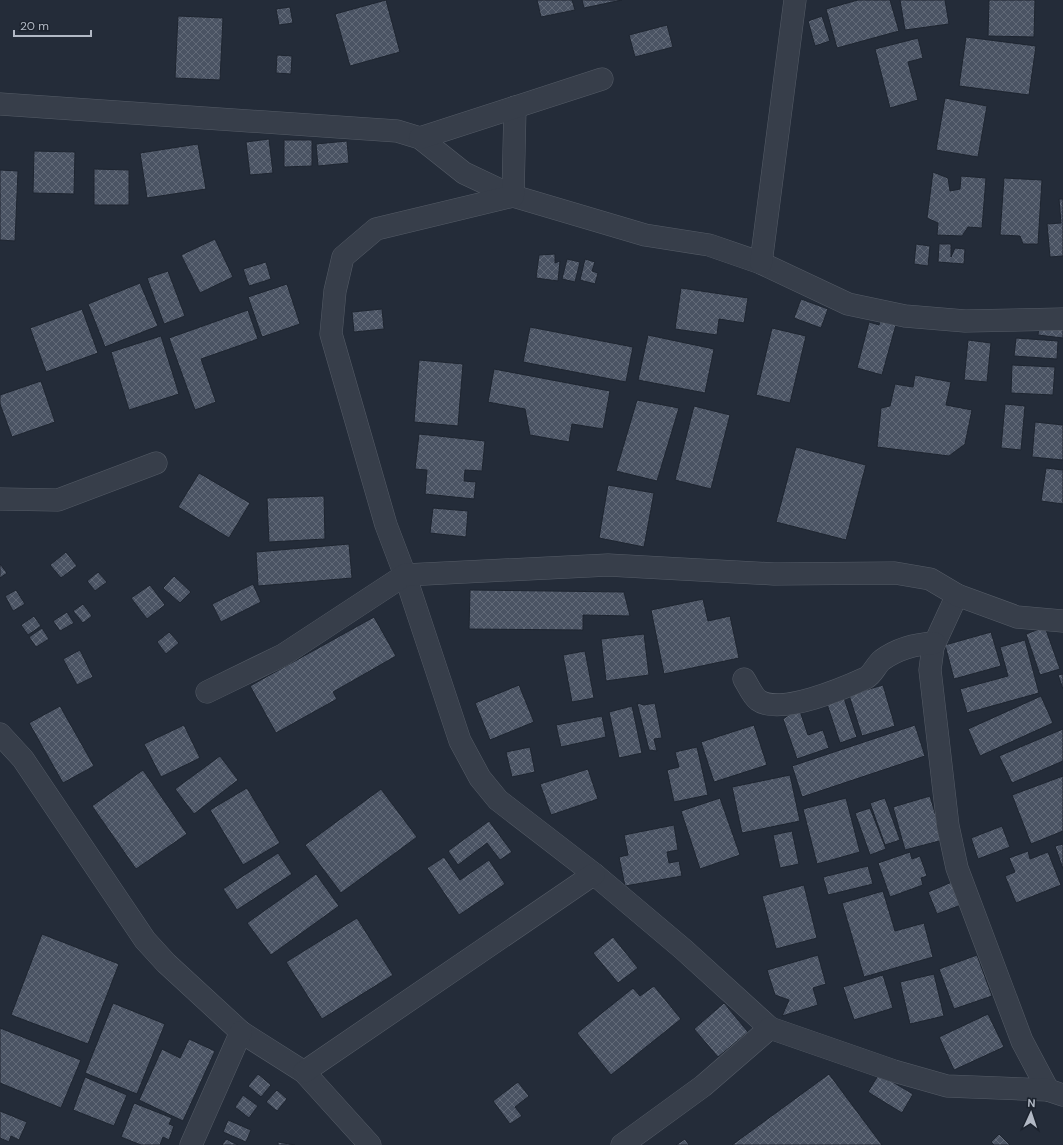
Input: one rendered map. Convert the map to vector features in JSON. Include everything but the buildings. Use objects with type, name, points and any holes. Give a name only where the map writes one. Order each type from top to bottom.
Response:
[{"type":"street","points":[[761,263],[795,0]]},
{"type":"street","points":[[420,138],[602,79]]},
{"type":"street","points":[[0,104],[397,131],[420,138],[464,174],[513,196],[645,235],[709,245],[761,263],[848,304],[905,316],[964,321],[1063,319]]},
{"type":"street","points":[[513,196],[515,108]]},
{"type":"street","points":[[513,196],[376,229],[343,257],[335,291],[332,334],[386,525],[405,575],[460,741],[480,778],[498,800],[594,874],[682,949],[770,1028],[894,1071],[947,1086],[1056,1092]]},
{"type":"street","points":[[0,499],[58,500],[156,463]]},
{"type":"street","points":[[207,692],[283,655],[405,575],[608,565],[774,574],[895,573],[930,579],[957,595],[1017,617],[1063,621]]},
{"type":"street","points":[[957,595],[934,643],[930,670],[948,826],[957,868],[1022,1041],[1056,1092]]},
{"type":"street","points":[[744,679],[758,700],[775,705],[800,702],[836,691],[868,677],[883,660],[899,651],[916,644],[934,643]]},
{"type":"street","points":[[0,734],[23,759],[145,940],[166,963],[241,1032],[304,1072],[370,1145]]},
{"type":"street","points":[[304,1072],[594,874]]},
{"type":"street","points":[[622,1145],[703,1086],[770,1028]]},
{"type":"street","points":[[192,1145],[241,1032]]}]
